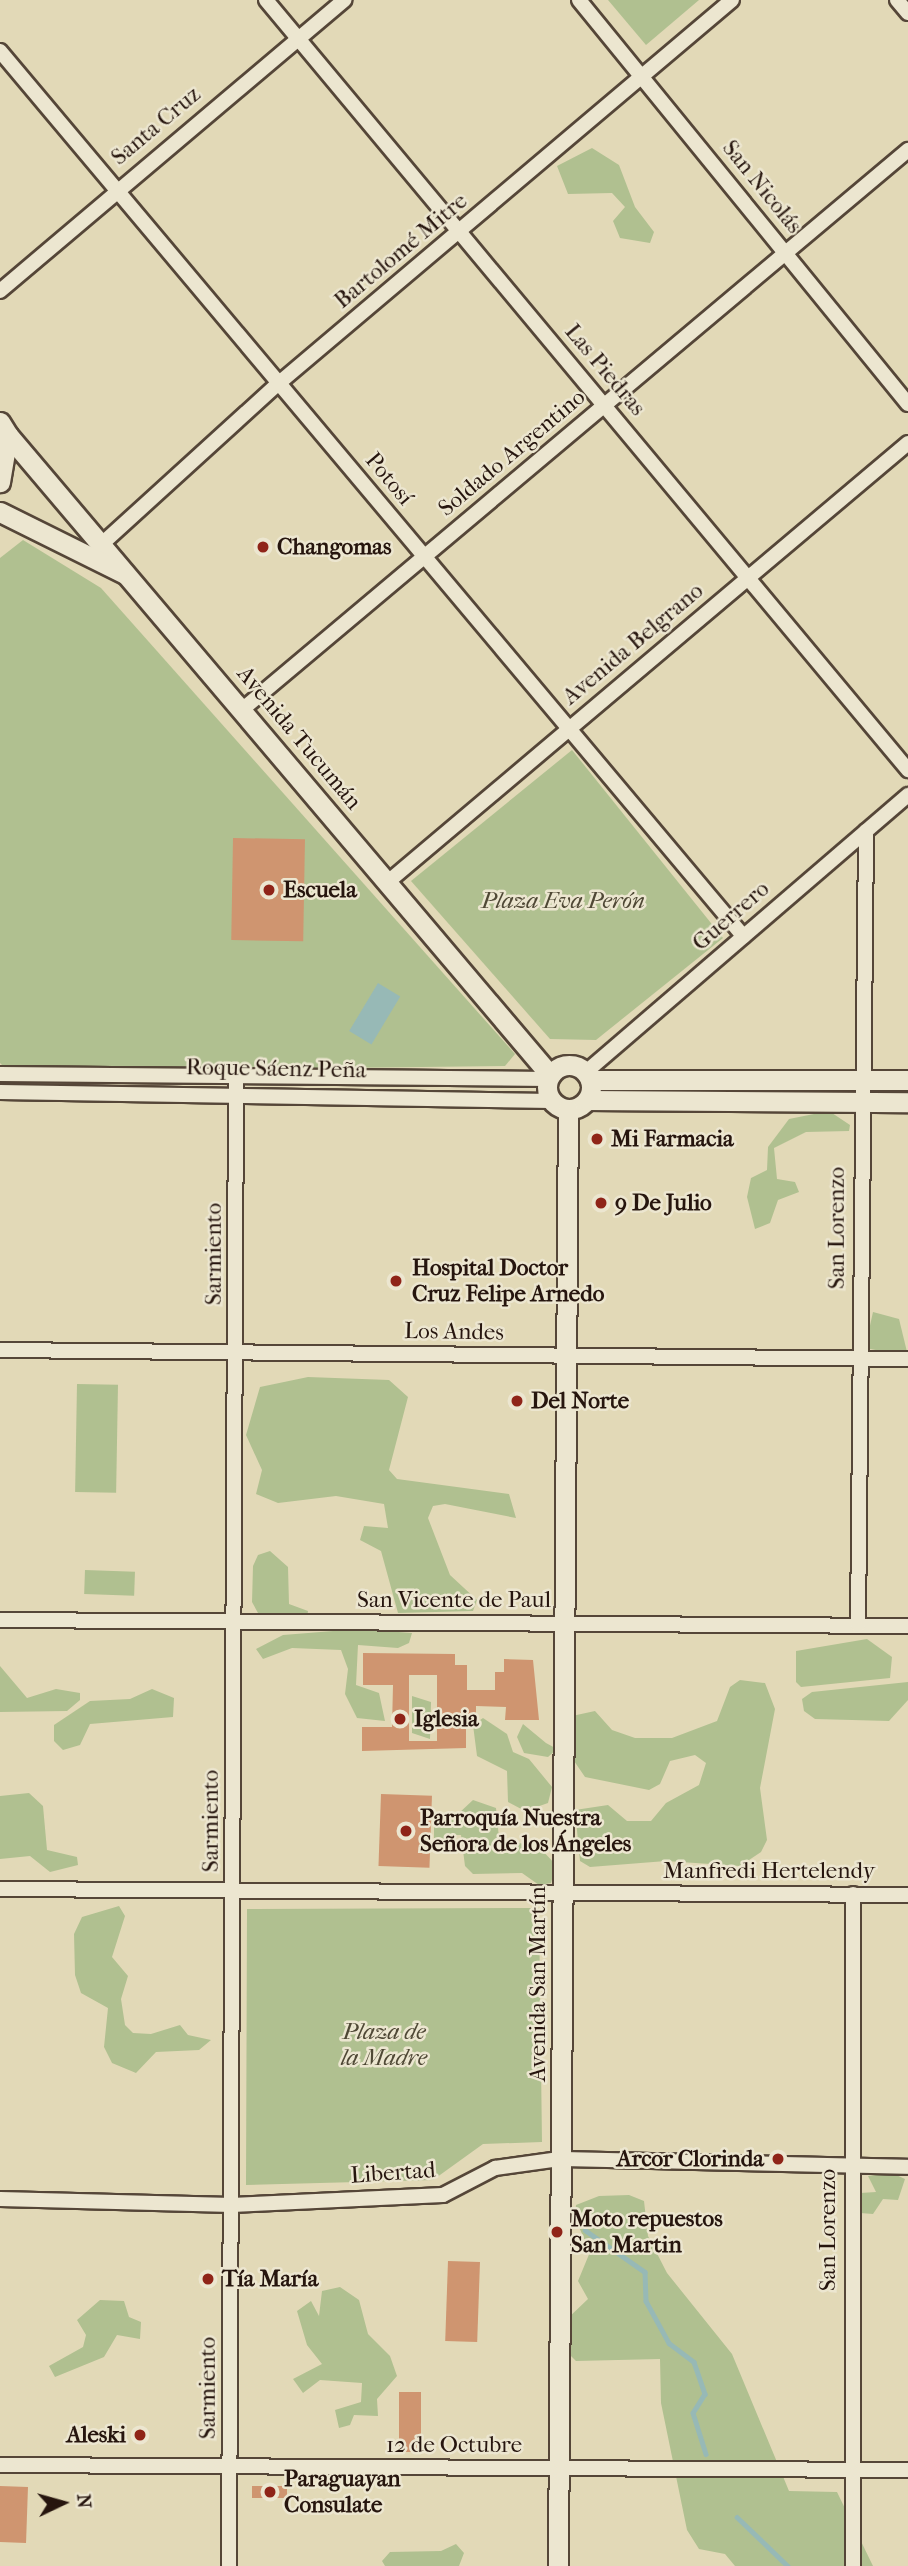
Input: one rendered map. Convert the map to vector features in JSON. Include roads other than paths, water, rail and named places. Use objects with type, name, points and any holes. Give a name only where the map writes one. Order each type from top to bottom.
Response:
[{"type":"main road","name":"Avenida Tucumán","points":[[4,429],[104,542],[129,576],[388,881],[549,1077]]},
{"type":"main road","points":[[0,482],[4,429]]},
{"type":"main road","points":[[0,512],[129,576]]},
{"type":"main road","points":[[549,1077],[568,1065],[588,1084],[908,1102]]},
{"type":"main road","name":"Avenida San Martín","points":[[549,1077],[560,1105],[568,1356],[559,2159],[558,2566]]},
{"type":"main road","points":[[560,1105],[588,1084],[908,1080]]},
{"type":"street","name":"Las Piedras","points":[[265,0],[908,770]]},
{"type":"street","name":"Santa Cruz","points":[[0,291],[117,188],[344,0]]},
{"type":"street","name":"San Nicolás","points":[[579,0],[643,75],[908,404]]},
{"type":"street","name":"Bartolomé Mitre","points":[[104,542],[279,383],[461,232],[732,0]]},
{"type":"street","points":[[897,0],[908,13]]},
{"type":"street","name":"Potosí","points":[[0,51],[743,936]]},
{"type":"street","name":"Soldado Argentino","points":[[243,709],[908,150]]},
{"type":"street","name":"Avenida Belgrano","points":[[388,881],[908,443]]},
{"type":"street","name":"Guerrero","points":[[588,1084],[743,936],[908,795]]},
{"type":"street","points":[[892,808],[908,809]]},
{"type":"street","name":"San Lorenzo","points":[[858,1625],[859,1101],[866,831]]},
{"type":"street","name":"Roque Sáenz Peña","points":[[0,1074],[549,1077]]},
{"type":"street","name":"Sarmiento","points":[[229,2566],[237,1353],[236,1075]]},
{"type":"street","name":"Roque Sáenz Peña","points":[[0,1092],[237,1093],[560,1105]]},
{"type":"street","name":"Los Andes","points":[[0,1350],[908,1359]]},
{"type":"street","name":"San Vicente de Paul","points":[[0,1620],[908,1626]]},
{"type":"street","name":"Manfredi Hertelendy","points":[[0,1889],[908,1895]]},
{"type":"street","name":"San Lorenzo","points":[[853,1894],[850,2470],[853,2566]]},
{"type":"street","name":"Libertad","points":[[0,2199],[232,2205],[443,2195],[495,2168],[559,2159],[908,2167]]},
{"type":"street","name":"12 de Octubre","points":[[0,2465],[908,2470]]},
{"type":"water","points":[[378,983],[400,996],[371,1044],[349,1031]]},
{"type":"waterway","points":[[585,2230],[645,2272],[646,2301],[669,2343],[694,2362],[705,2394],[693,2413],[706,2454]]},
{"type":"waterway","points":[[737,2517],[788,2566]]},
{"type":"place","name":"Changomas","points":[[263,547]]},
{"type":"place","name":"Escuela","points":[[269,890]]},
{"type":"place","name":"Mi Farmacia","points":[[597,1139]]},
{"type":"place","name":"9 De Julio","points":[[601,1203]]},
{"type":"place","name":"Hospital Doctor Cruz Felipe Arnedo","points":[[396,1281]]},
{"type":"place","name":"Del Norte","points":[[517,1401]]},
{"type":"place","name":"Iglesia","points":[[400,1719]]},
{"type":"place","name":"Parroquía Nuestra Señora de los Ángeles","points":[[406,1831]]},
{"type":"place","name":"Arcor Clorinda","points":[[778,2159]]},
{"type":"place","name":"Moto repuestos San Martin","points":[[557,2232]]},
{"type":"place","name":"Tía María","points":[[208,2279]]},
{"type":"place","name":"Aleski","points":[[140,2435]]},
{"type":"place","name":"Paraguayan Consulate","points":[[270,2492]]},
{"type":"park label","name":"Plaza Eva Perón","points":[[563,901]]},
{"type":"park label","name":"Plaza de la Madre","points":[[384,2045]]}]
